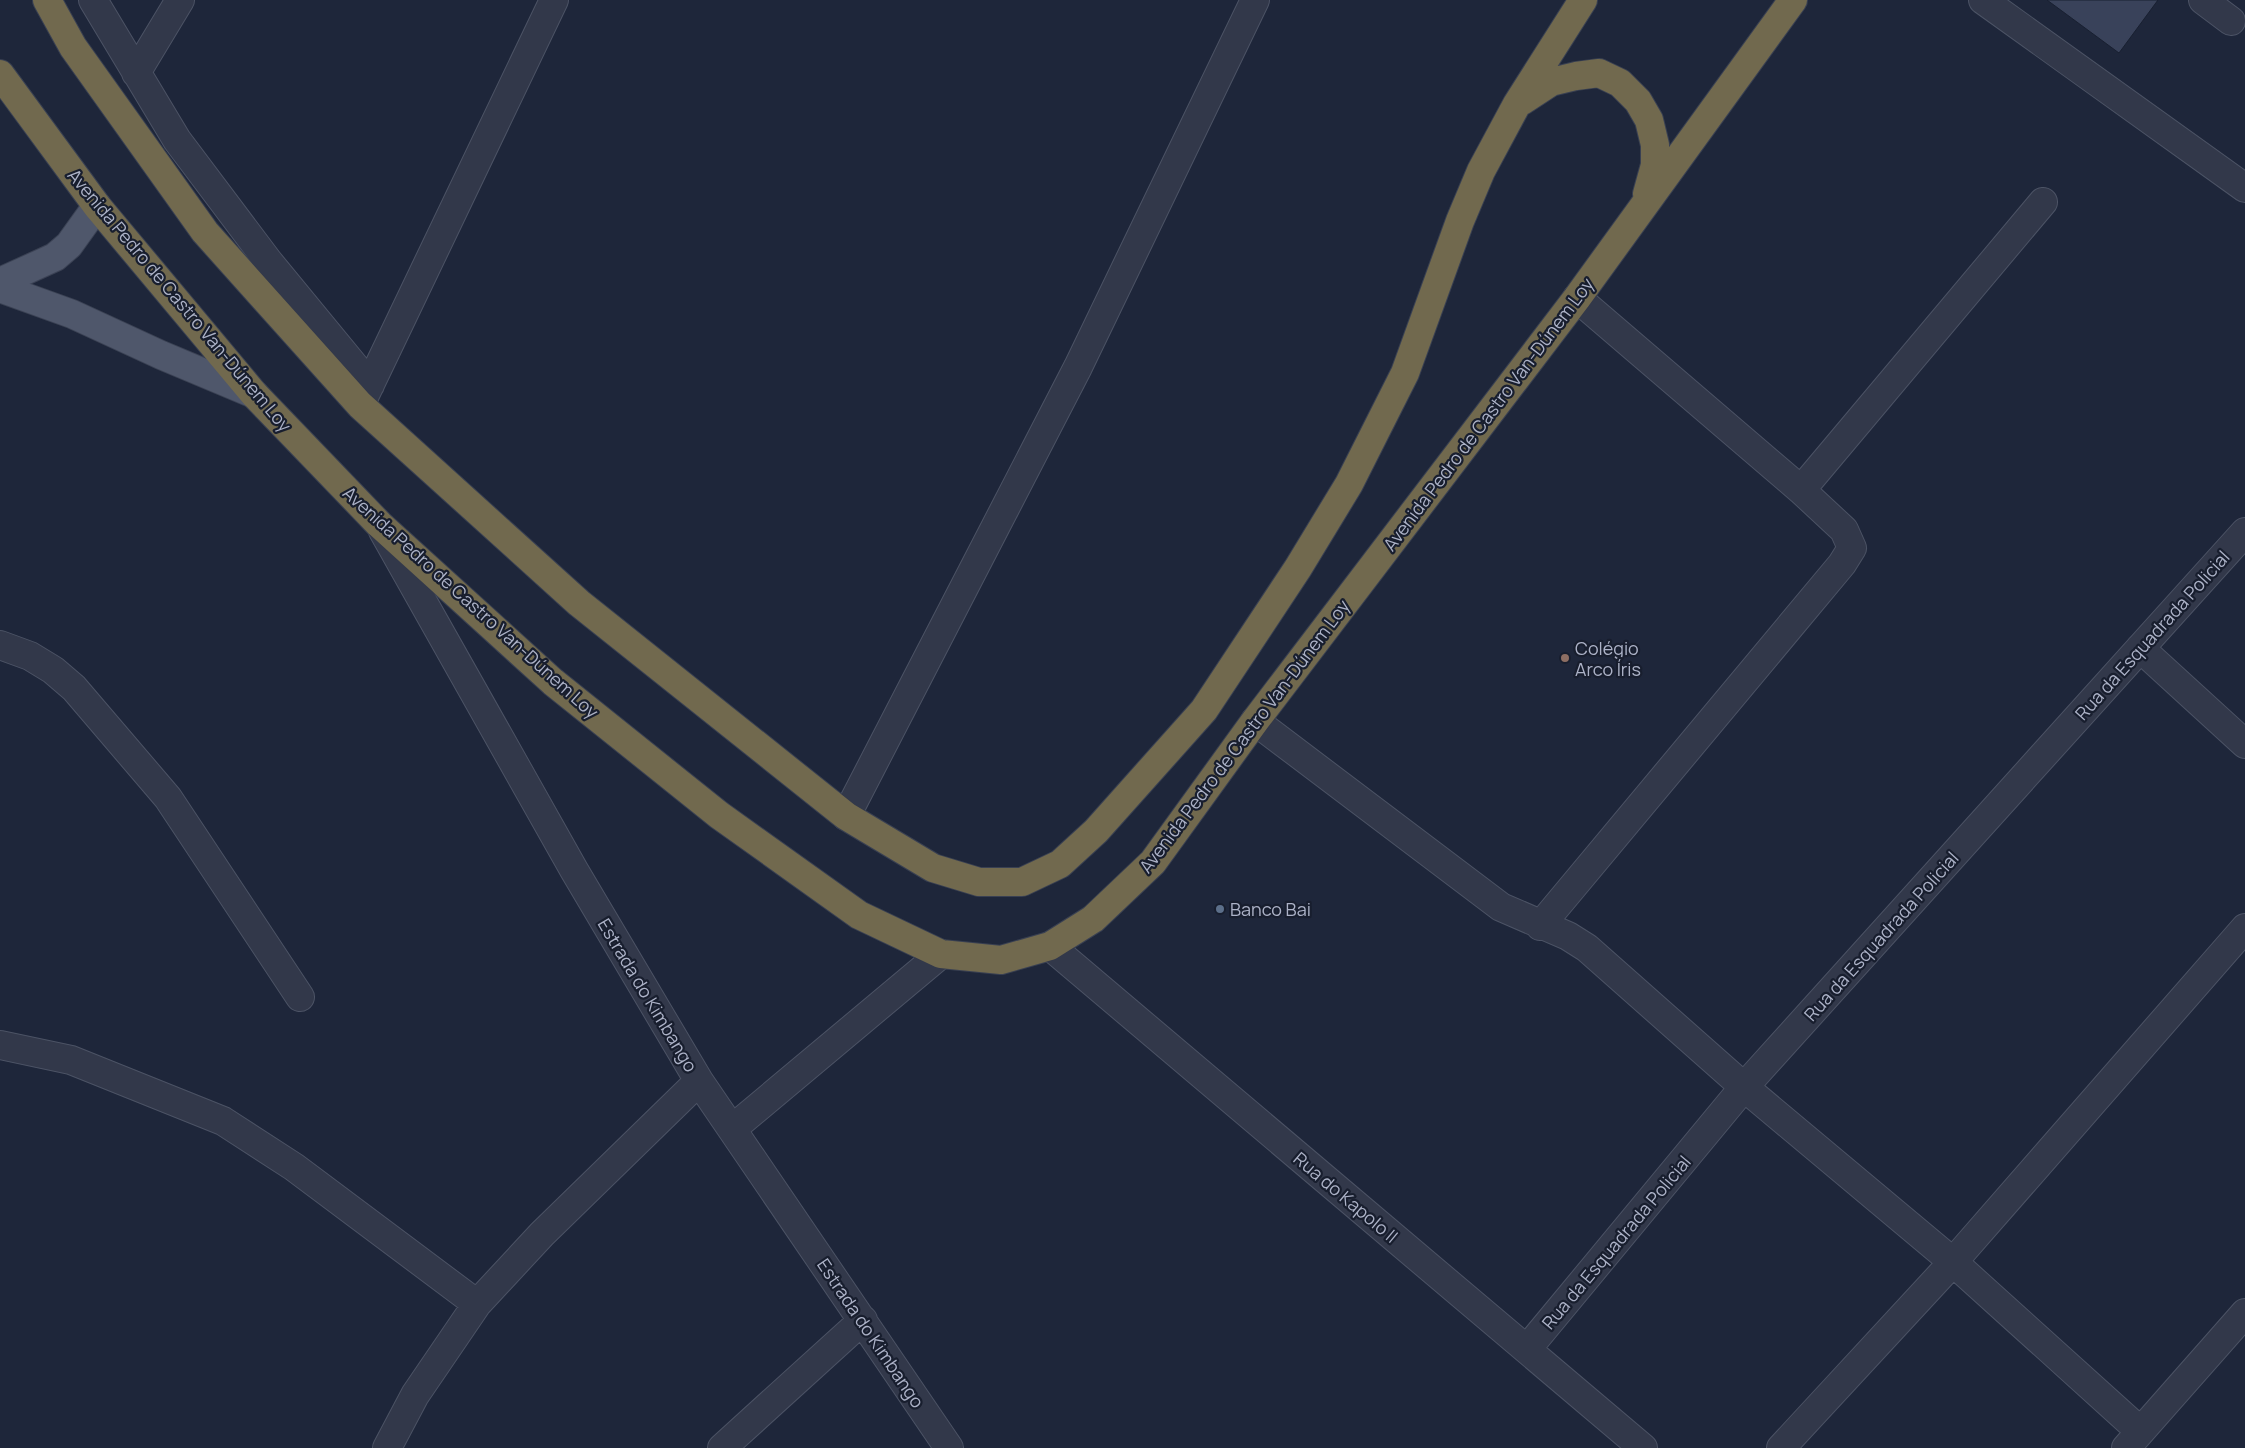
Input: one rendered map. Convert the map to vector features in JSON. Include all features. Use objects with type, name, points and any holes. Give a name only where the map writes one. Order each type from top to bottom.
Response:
[{"type":"highway","points":[[47,0],[73,47],[205,232],[365,395],[580,603],[846,816],[933,868],[979,882],[1022,882],[1060,864],[1096,831],[1204,710],[1298,568],[1349,484],[1405,373],[1460,222],[1481,171],[1517,104],[1583,0]]},
{"type":"highway","name":"Avenida Pedro de Castro Van-Dúnem Loy","points":[[0,74],[97,206],[254,394],[379,524],[553,682],[719,816],[859,915],[941,954],[1001,960],[1050,946],[1093,919],[1153,862],[1255,721],[1577,298],[1793,0]]},
{"type":"highway","points":[[1517,104],[1551,82],[1576,76],[1599,73],[1620,83],[1638,101],[1649,120],[1655,145],[1655,165],[1642,207]]},
{"type":"main road","points":[[0,282],[55,257],[69,244],[97,206]]},
{"type":"main road","points":[[0,288],[72,314],[161,355],[254,394]]},
{"type":"street","points":[[92,0],[177,140],[365,395],[554,0]]},
{"type":"street","points":[[136,74],[180,0]]},
{"type":"street","points":[[846,816],[1078,368],[1255,0]]},
{"type":"street","points":[[1983,0],[2245,188]]},
{"type":"street","points":[[2203,0],[2231,21]]},
{"type":"street","points":[[1802,490],[2043,202]]},
{"type":"street","points":[[1540,926],[1842,564],[1852,548],[1844,530],[1802,490],[1577,298]]},
{"type":"street","name":"Estrada do Kimbango","points":[[379,524],[574,870],[699,1081],[949,1448]]},
{"type":"street","name":"Rua da Esquadrada Policial","points":[[1527,1349],[1744,1087],[2245,532]]},
{"type":"street","points":[[0,645],[30,656],[53,670],[74,688],[168,798],[300,997]]},
{"type":"street","points":[[2140,648],[2245,744]]},
{"type":"street","points":[[1255,721],[1501,907],[1540,926],[1568,936],[1587,948],[1744,1087],[1953,1262],[2133,1440],[2245,1313]]},
{"type":"street","points":[[1781,1448],[1953,1262],[2245,928]]},
{"type":"street","name":"Rua do Kapolo II","points":[[1050,946],[1527,1349],[1626,1443]]},
{"type":"street","points":[[732,1129],[941,954]]},
{"type":"street","points":[[0,1045],[71,1060],[223,1121],[294,1167],[477,1304]]},
{"type":"street","points":[[387,1448],[415,1395],[477,1304],[542,1234],[699,1081]]},
{"type":"street","points":[[722,1448],[863,1320]]},
{"type":"building","points":[[2047,0],[2158,0],[2119,53]]},
{"type":"place","name":"Colégio Arco Íris","points":[[1565,658]]},
{"type":"place","name":"Banco Bai","points":[[1220,909]]}]
